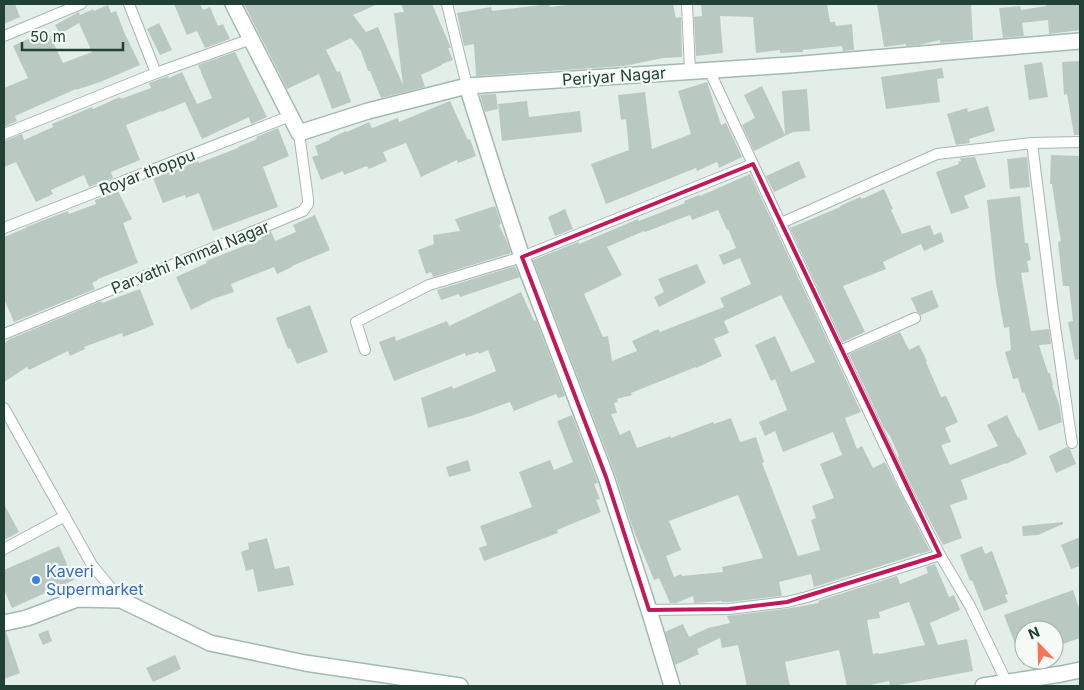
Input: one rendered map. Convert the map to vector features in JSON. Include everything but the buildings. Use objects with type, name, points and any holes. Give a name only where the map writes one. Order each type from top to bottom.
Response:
[{"type":"street","points":[[4,36],[81,4]]},
{"type":"street","points":[[129,4],[156,73]]},
{"type":"street","points":[[233,4],[299,133]]},
{"type":"street","points":[[447,4],[467,86],[494,173],[522,257],[606,476],[672,686]]},
{"type":"street","points":[[687,4],[690,71]]},
{"type":"street","points":[[4,134],[156,73],[251,39]]},
{"type":"street","name":"Periyar Nagar","points":[[299,133],[368,111],[467,86],[800,64],[1080,41]]},
{"type":"street","points":[[708,70],[905,488],[940,555],[970,606],[1007,682]]},
{"type":"street","name":"Royar thoppu","points":[[4,228],[290,116]]},
{"type":"street","name":"Parvathi Ammal Nagar","points":[[4,334],[303,211],[308,204],[308,199],[299,133]]},
{"type":"street","points":[[781,223],[936,154],[1032,143],[1080,142]]},
{"type":"street","points":[[1032,143],[1072,444]]},
{"type":"street","points":[[365,350],[356,322],[429,286],[522,257],[753,164]]},
{"type":"street","points":[[840,351],[915,318]]},
{"type":"street","points":[[4,408],[92,565],[121,600]]},
{"type":"street","points":[[4,549],[64,516]]},
{"type":"street","points":[[649,610],[729,609],[786,602],[940,555]]},
{"type":"street","points":[[4,623],[27,618],[77,599],[121,600],[210,643],[305,663],[460,686]]},
{"type":"street","points":[[983,686],[1080,670]]},
{"type":"highlighted area","points":[[753,164],[940,555],[787,602],[729,609],[649,610],[606,477],[522,257]]},
{"type":"place","name":"Kaveri Supermarket","points":[[36,580]]}]
